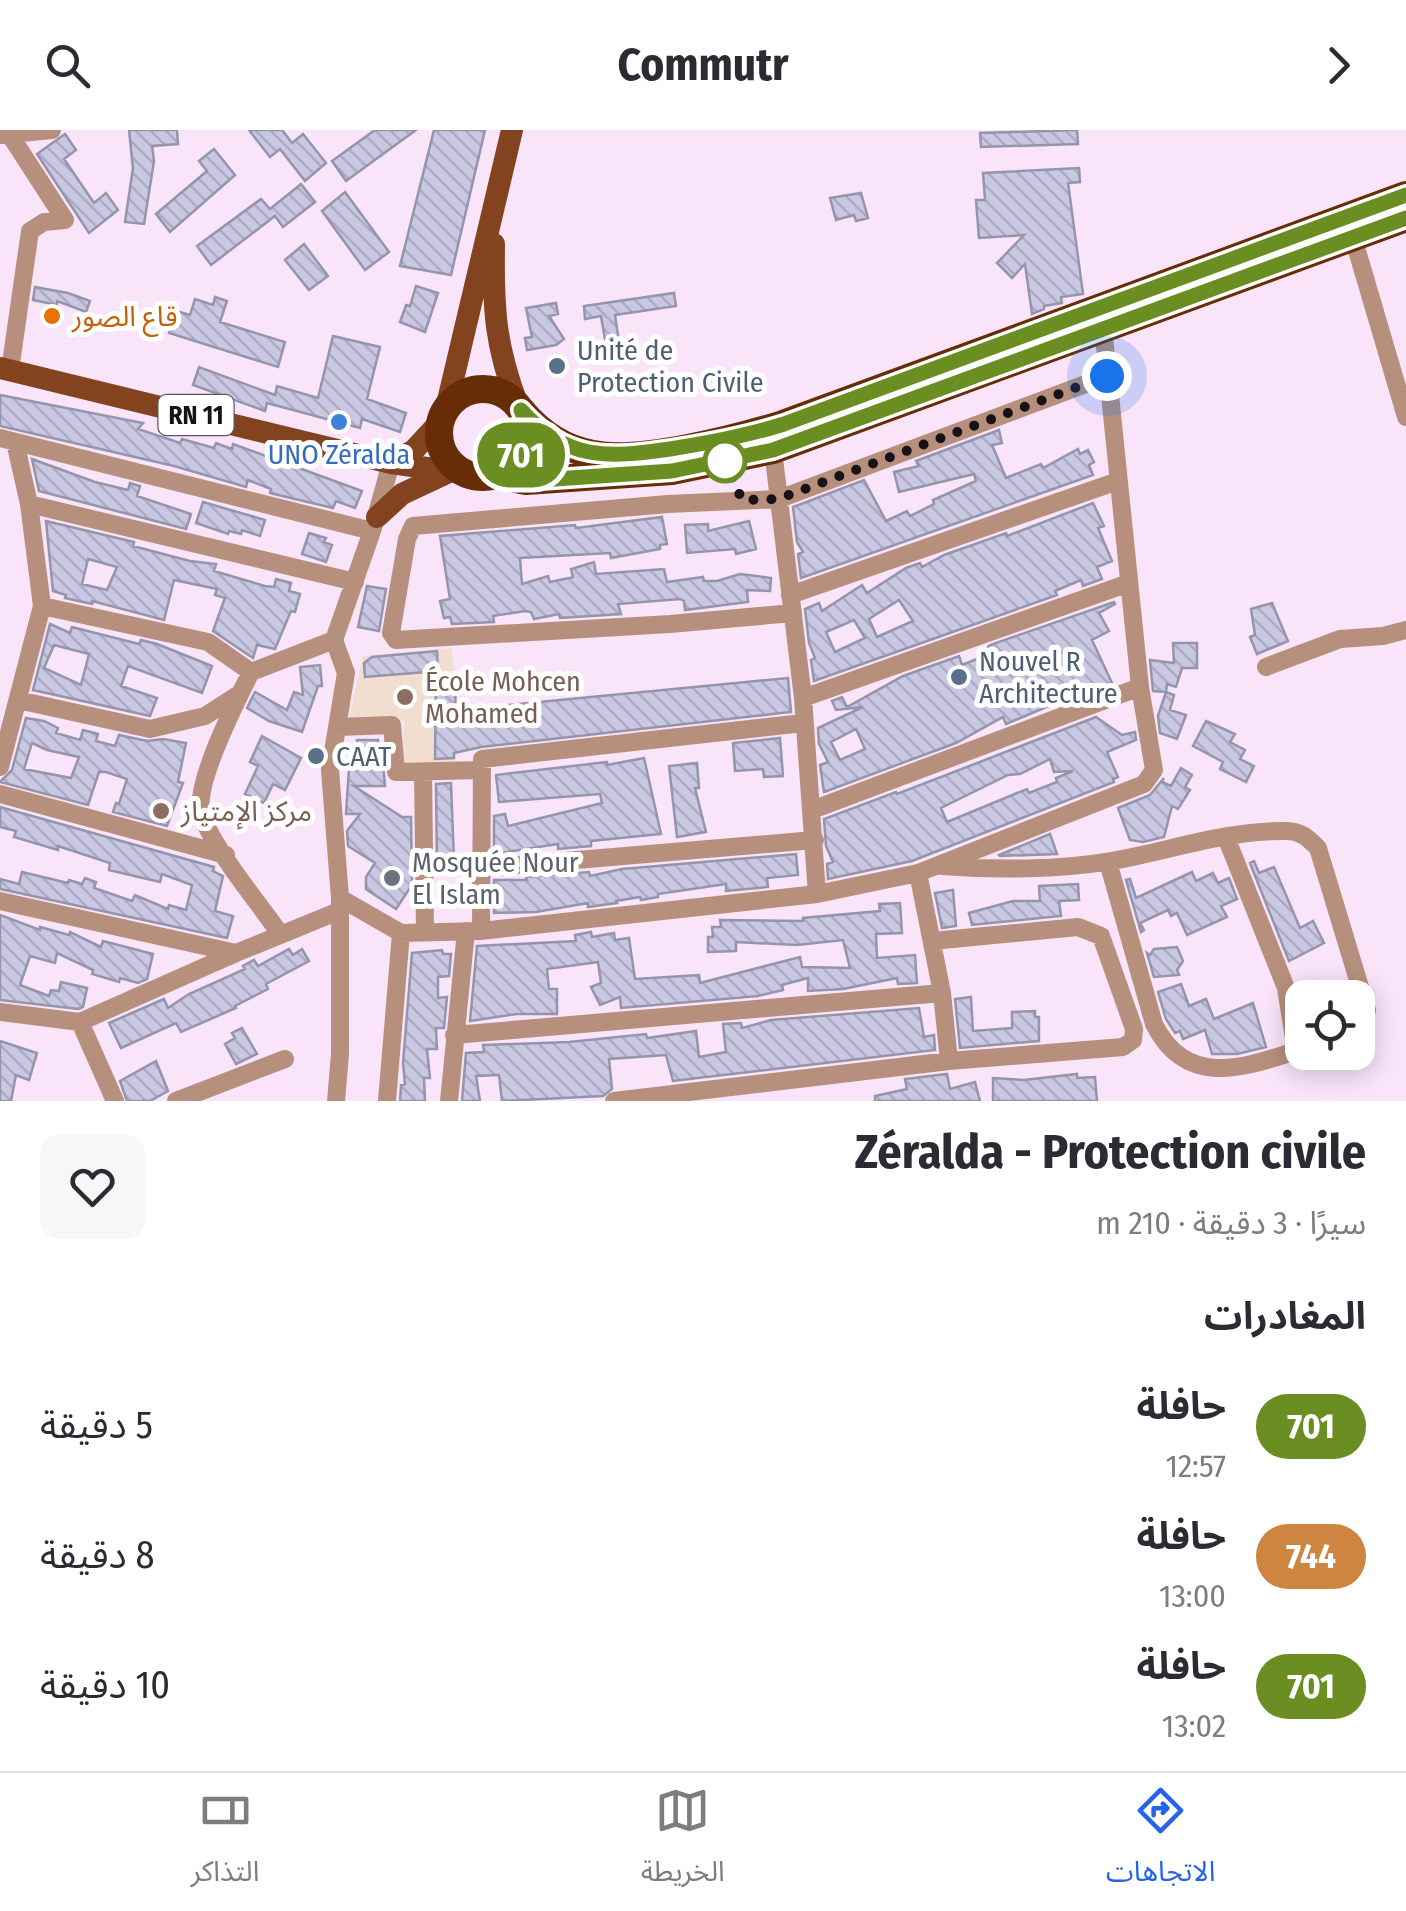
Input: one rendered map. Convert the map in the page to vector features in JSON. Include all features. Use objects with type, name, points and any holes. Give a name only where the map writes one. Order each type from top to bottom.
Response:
[{"type":"highway","points":[[520,408],[526,444],[514,464],[471,474],[458,468],[442,447],[444,415],[456,398],[482,389],[496,391],[520,408],[558,442],[592,454],[628,455],[729,440],[784,424],[1406,195]]},
{"type":"highway","name":"RN 11","points":[[471,474],[526,481],[672,471],[773,450],[1406,218]]},
{"type":"main road","points":[[392,463],[414,450],[444,415],[512,130]]},
{"type":"main road","points":[[495,191],[493,320],[505,371]]},
{"type":"main road","points":[[464,337],[490,343],[520,408]]},
{"type":"main road","name":"RN 11","points":[[5,369],[392,463],[471,474]]},
{"type":"main road","points":[[374,524],[402,494],[471,474]]},
{"type":"street","points":[[5,369],[30,231],[44,222],[65,220],[5,135],[52,130]]},
{"type":"street","points":[[1353,237],[1406,417]]},
{"type":"street","points":[[339,904],[400,934],[474,931],[818,894],[918,873],[1150,779],[1154,770],[1128,583],[1103,327]]},
{"type":"street","points":[[1107,376],[778,499],[668,504],[413,526],[407,539],[391,633],[396,640],[670,624],[791,604],[1118,481]]},
{"type":"street","points":[[8,440],[374,524]]},
{"type":"street","points":[[0,767],[42,606],[29,504],[8,440]]},
{"type":"street","points":[[773,450],[803,698],[818,894]]},
{"type":"street","points":[[336,1101],[340,1054],[339,904],[330,770],[346,673],[334,640],[392,463]]},
{"type":"street","points":[[29,504],[355,582]]},
{"type":"street","points":[[803,698],[1128,583]]},
{"type":"street","points":[[42,606],[208,642],[251,672]]},
{"type":"street","points":[[1266,666],[1340,640],[1406,630]]},
{"type":"street","points":[[280,934],[208,830],[200,806],[214,754],[251,672],[334,640]]},
{"type":"street","points":[[812,810],[1140,687]]},
{"type":"street","points":[[18,700],[150,729],[205,716],[240,694]]},
{"type":"street","points":[[449,1101],[454,1035],[482,868],[482,759],[803,723]]},
{"type":"street","points":[[338,726],[390,724],[394,728],[395,771],[482,770]]},
{"type":"street","points":[[422,772],[426,932]]},
{"type":"street","points":[[0,794],[226,854]]},
{"type":"street","points":[[938,866],[1108,862],[1226,837],[1288,830],[1305,834],[1318,848],[1358,980]]},
{"type":"street","points":[[1226,837],[1285,985]]},
{"type":"street","points":[[482,868],[815,840]]},
{"type":"street","points":[[1108,862],[1162,1041],[1185,1060],[1218,1071],[1285,1054]]},
{"type":"street","points":[[918,873],[942,992],[950,1061]]},
{"type":"street","points":[[0,901],[236,953]]},
{"type":"street","points":[[0,1012],[80,1022],[339,904]]},
{"type":"street","points":[[614,1101],[950,1061],[1123,1046],[1133,1040],[1134,1029],[1101,936],[1089,929],[932,941]]},
{"type":"street","points":[[387,1101],[400,934]]},
{"type":"street","points":[[454,1035],[942,992]]},
{"type":"street","points":[[80,1022],[115,1101]]},
{"type":"street","points":[[176,1101],[285,1059]]},
{"type":"shaded area","name":"École Mohcen Mohamed","points":[[451,648],[456,675],[454,767],[400,769],[405,721],[349,718],[363,656]]},
{"type":"building","points":[[129,130],[177,130],[178,144],[152,146],[154,161],[144,224],[125,222],[133,168]]},
{"type":"building","points":[[249,130],[282,130],[292,143],[303,134],[326,163],[305,181],[280,149],[270,157]]},
{"type":"building","points":[[375,130],[416,130],[346,181],[332,161]]},
{"type":"building","points":[[434,130],[485,130],[451,275],[400,266]]},
{"type":"building","points":[[1077,130],[1078,144],[981,147],[980,133]]},
{"type":"building","points":[[65,134],[76,150],[64,159],[94,203],[106,193],[118,210],[89,233],[37,154]]},
{"type":"building","points":[[214,149],[235,175],[170,232],[156,214],[207,171],[199,161]]},
{"type":"building","points":[[1079,168],[1080,182],[1068,183],[1083,294],[1061,297],[1062,303],[1044,306],[1032,314],[1025,264],[1012,278],[997,263],[1024,235],[979,238],[976,200],[985,200],[983,173]]},
{"type":"building","points":[[301,184],[315,202],[283,227],[275,216],[211,265],[197,246],[261,199],[270,209]]},
{"type":"building","points":[[345,192],[389,252],[365,270],[322,211]]},
{"type":"building","points":[[861,193],[868,218],[856,221],[854,215],[836,220],[830,198]]},
{"type":"building","points":[[304,244],[328,276],[309,290],[285,260]]},
{"type":"building","points":[[416,286],[438,293],[425,332],[400,322]]},
{"type":"building","points":[[35,287],[90,301],[86,312],[57,301],[57,305],[33,300]]},
{"type":"building","points":[[674,293],[676,306],[615,315],[620,349],[607,351],[601,316],[585,319],[584,306]]},
{"type":"building","points":[[215,297],[227,301],[220,322],[285,342],[278,367],[169,333],[176,311],[190,315],[195,299],[213,305]]},
{"type":"building","points":[[556,303],[558,314],[549,316],[564,339],[556,345],[527,350],[525,338],[532,337],[526,308]]},
{"type":"building","points":[[333,336],[380,347],[367,399],[406,413],[400,432],[362,419],[360,428],[267,403],[265,411],[193,385],[199,367],[275,395],[277,386],[318,398]]},
{"type":"building","points":[[0,395],[143,423],[138,429],[180,443],[182,439],[232,449],[233,444],[362,491],[355,508],[336,501],[333,508],[270,493],[271,489],[248,480],[246,487],[174,466],[0,426]]},
{"type":"building","points":[[999,430],[1002,443],[992,445],[1006,478],[1041,464],[1043,468],[1078,449],[1080,454],[1088,450],[1094,462],[1089,465],[1093,475],[801,578],[798,554],[803,552],[797,542],[793,507],[864,480],[886,521],[907,511],[910,516],[934,504],[933,500],[976,481],[974,474],[899,492],[894,472],[919,466],[916,461]]},
{"type":"building","points":[[32,459],[95,482],[128,490],[130,483],[140,486],[137,496],[191,514],[186,529],[39,491]]},
{"type":"building","points":[[203,502],[265,520],[260,536],[242,530],[241,534],[228,534],[196,523]]},
{"type":"building","points":[[1093,503],[1104,526],[1098,528],[1112,561],[1097,567],[1102,579],[1083,586],[1081,580],[1055,591],[1057,595],[814,681],[811,660],[815,658],[805,609],[819,603],[822,611],[862,585],[867,593],[906,568],[920,563],[922,567],[944,555],[1006,533],[1007,536]],"holes":[[[899,600],[913,621],[877,637],[869,619]],[[854,620],[865,638],[835,652],[826,632]]]},
{"type":"building","points":[[662,517],[667,544],[660,545],[660,549],[611,558],[610,553],[520,558],[522,584],[548,576],[550,582],[573,577],[571,569],[594,562],[596,574],[664,569],[667,582],[703,577],[704,581],[717,581],[740,574],[771,578],[770,591],[747,590],[748,602],[685,610],[680,599],[618,604],[621,614],[560,618],[559,614],[534,619],[531,612],[525,611],[493,616],[494,622],[452,624],[450,617],[444,618],[440,601],[450,599],[440,536],[575,525],[576,528]]},
{"type":"building","points":[[46,521],[134,542],[133,546],[190,561],[216,564],[214,571],[265,586],[274,587],[276,579],[291,583],[289,591],[300,594],[275,649],[257,645],[253,658],[213,631],[225,598],[215,595],[217,589],[174,580],[164,620],[65,598],[66,595],[53,591]],"holes":[[[88,559],[117,567],[107,590],[82,584]]]},
{"type":"building","points":[[749,521],[756,549],[736,554],[735,549],[687,553],[685,525],[708,524],[708,531]]},
{"type":"building","points":[[309,533],[326,538],[324,542],[332,545],[326,562],[302,554]]},
{"type":"building","points":[[367,586],[386,589],[379,631],[358,627]]},
{"type":"building","points":[[1272,603],[1288,641],[1257,654],[1250,637],[1255,635],[1251,609]]},
{"type":"building","points":[[1115,604],[1099,613],[1109,631],[1092,640],[1112,683],[1006,724],[1003,717],[956,743],[824,792],[820,765],[828,762],[819,744],[818,728],[863,707],[836,710],[832,701],[842,697],[847,707],[903,676],[959,656],[962,665],[987,655],[984,651],[990,645]],"holes":[[[856,729],[865,749],[840,760],[831,742]]]},
{"type":"building","points":[[50,624],[70,633],[72,627],[139,644],[141,640],[157,644],[212,666],[202,693],[128,666],[121,686],[157,698],[150,716],[33,690]],"holes":[[[54,645],[89,654],[81,685],[44,668]]]},
{"type":"building","points":[[1173,643],[1197,643],[1197,668],[1182,668],[1176,687],[1167,684],[1166,692],[1153,691],[1150,660],[1174,663]]},
{"type":"building","points":[[437,651],[438,671],[365,677],[364,663],[372,657]]},
{"type":"building","points":[[320,665],[322,686],[318,686],[302,732],[269,721],[247,708],[255,692],[287,710],[294,692],[303,695],[300,667]]},
{"type":"building","points":[[456,675],[455,710],[788,678],[791,712],[481,747],[454,753],[454,758],[435,759],[436,677]]},
{"type":"building","points":[[1166,692],[1174,695],[1170,710],[1186,715],[1177,739],[1160,733],[1158,716]]},
{"type":"building","points":[[1096,717],[1122,735],[1135,732],[1136,740],[1107,752],[1118,777],[1114,782],[912,861],[828,879],[827,864],[833,862],[826,846],[824,819]],"holes":[[[1050,759],[1054,772],[1073,771],[1056,778],[1057,782],[1029,793],[1027,789],[947,822],[941,808]]]},
{"type":"building","points":[[26,718],[44,721],[58,728],[56,733],[80,740],[83,730],[98,734],[96,741],[115,746],[119,735],[186,743],[178,782],[183,783],[167,826],[113,812],[127,779],[99,772],[88,805],[0,782],[12,770]],"holes":[[[32,743],[79,757],[71,778],[24,769]]]},
{"type":"building","points":[[1206,721],[1235,734],[1230,742],[1245,750],[1240,759],[1254,766],[1246,782],[1220,769],[1223,762],[1193,746]]},
{"type":"building","points":[[262,736],[301,758],[285,790],[273,784],[264,803],[245,794],[258,766],[250,762]]},
{"type":"building","points":[[780,738],[783,776],[764,777],[763,769],[735,771],[733,743]]},
{"type":"building","points":[[357,740],[378,740],[378,764],[383,764],[385,786],[354,786],[402,817],[411,817],[412,885],[396,909],[366,889],[366,877],[375,863],[348,846],[347,831],[360,814],[346,814],[350,754],[357,754]]},
{"type":"building","points":[[644,758],[661,834],[591,841],[591,846],[558,849],[558,844],[494,854],[494,816],[505,814],[508,826],[602,803],[600,794],[499,802],[496,775]]},
{"type":"building","points":[[697,763],[699,788],[695,788],[706,832],[677,837],[669,766]]},
{"type":"building","points":[[1181,768],[1192,775],[1185,787],[1190,790],[1178,809],[1172,806],[1164,837],[1143,842],[1130,840],[1118,808],[1150,795],[1164,778],[1162,782],[1171,786]]},
{"type":"building","points":[[451,783],[454,861],[437,868],[436,784]]},
{"type":"building","points":[[0,807],[214,867],[213,871],[223,876],[215,911],[233,916],[227,938],[0,889],[0,879],[19,884],[22,872],[68,883],[69,880],[82,884],[85,878],[96,882],[94,888],[132,901],[135,895],[168,909],[169,905],[186,910],[192,885],[162,874],[160,882],[109,870],[110,863],[14,837],[16,831],[0,827]]},
{"type":"building","points":[[1050,834],[1057,854],[999,855]]},
{"type":"building","points":[[796,854],[798,875],[767,878],[768,887],[726,891],[726,884],[588,907],[588,903],[536,912],[494,913],[494,880],[589,872],[590,876],[622,869]]},
{"type":"building","points":[[1254,861],[1259,873],[1274,867],[1300,928],[1313,921],[1324,943],[1289,961],[1250,863]]},
{"type":"building","points":[[1192,872],[1196,881],[1213,873],[1218,883],[1229,878],[1237,899],[1221,906],[1227,917],[1187,935],[1177,913],[1171,916],[1168,910],[1140,923],[1144,930],[1141,932],[1126,880],[1130,879],[1136,898]]},
{"type":"building","points":[[1078,884],[1079,900],[1059,901],[1061,916],[972,925],[969,913],[1013,901],[1040,901],[1039,886]]},
{"type":"building","points":[[953,890],[956,926],[942,928],[935,893]]},
{"type":"building","points":[[900,903],[902,933],[876,934],[877,958],[915,955],[917,983],[898,984],[897,978],[843,989],[808,991],[808,978],[758,996],[621,1008],[620,997],[600,1005],[591,987],[601,983],[598,962],[547,969],[549,989],[557,989],[557,1014],[517,1014],[470,1021],[477,946],[576,941],[575,935],[614,933],[615,940],[629,938],[635,979],[699,975],[700,983],[800,957],[802,967],[850,968],[843,940],[797,945],[736,942],[736,951],[708,952],[708,937],[713,937],[712,927],[721,927],[720,920],[803,921],[880,911],[879,904]]},
{"type":"building","points":[[0,915],[40,930],[69,935],[70,932],[101,947],[103,941],[153,954],[147,979],[138,983],[120,978],[119,982],[92,974],[93,970],[57,953],[55,963],[30,956],[20,985],[49,996],[51,990],[59,991],[61,982],[87,988],[83,1007],[0,1000]]},
{"type":"building","points":[[1177,947],[1183,961],[1177,970],[1179,975],[1154,977],[1147,953]]},
{"type":"building","points":[[289,949],[293,955],[302,949],[309,961],[266,984],[268,989],[236,1008],[181,1032],[176,1023],[121,1048],[109,1023],[164,999],[168,1008],[189,994],[245,969],[243,966],[254,960],[258,966]]},
{"type":"building","points":[[442,950],[443,954],[451,954],[449,976],[438,977],[438,998],[447,997],[444,1028],[436,1028],[437,1049],[427,1049],[430,1078],[424,1078],[425,1101],[400,1101],[401,1085],[405,1084],[403,1063],[412,953]]},
{"type":"building","points":[[1181,984],[1189,1006],[1206,999],[1214,1019],[1253,1003],[1266,1047],[1237,1054],[1212,1054],[1205,1030],[1183,1039],[1166,1019],[1158,992]]},
{"type":"building","points":[[971,997],[973,1031],[1012,1028],[1012,1012],[1035,1011],[1035,1017],[1039,1017],[1039,1041],[960,1048],[955,999]]},
{"type":"building","points":[[919,1008],[924,1037],[934,1035],[935,1050],[673,1081],[666,1055],[609,1059],[612,1089],[603,1096],[502,1101],[499,1075],[476,1076],[480,1101],[462,1101],[466,1053],[484,1052],[483,1045],[646,1034],[647,1038],[696,1031],[699,1057],[726,1052],[723,1024],[741,1023],[742,1028],[771,1020]]},
{"type":"building","points":[[242,1028],[257,1054],[236,1064],[225,1044],[235,1038],[232,1033]]},
{"type":"building","points":[[0,1041],[37,1053],[29,1080],[16,1075],[11,1101],[0,1101]]},
{"type":"building","points":[[156,1061],[168,1091],[150,1101],[127,1101],[120,1081]]},
{"type":"building","points":[[947,1074],[950,1089],[975,1082],[980,1101],[875,1101],[875,1096],[907,1089],[905,1079]]},
{"type":"building","points":[[1077,1074],[1077,1078],[1095,1077],[1097,1101],[993,1101],[993,1078],[1024,1080]]},
{"type":"bus line","name":"701","points":[[1406,195],[784,424],[729,440],[628,455],[592,454],[544,434],[521,410],[526,421],[526,444],[514,464],[494,475],[526,481],[672,471],[773,450],[1406,218]]},
{"type":"place","name":"قاع الصور","points":[[52,316]]},
{"type":"place","name":"Unité de Protection Civile","points":[[557,366]]},
{"type":"place","name":"UNO Zéralda","points":[[339,422]]},
{"type":"place","name":"Nouvel R Architecture","points":[[959,677]]},
{"type":"place","name":"École Mohcen Mohamed","points":[[405,697]]},
{"type":"place","name":"CAAT","points":[[316,756]]},
{"type":"place","name":"مركز الإمتياز","points":[[161,811]]},
{"type":"place","name":"Mosquée Nour El Islam","points":[[392,878]]},
{"type":"route","points":[[725,461],[742,500],[778,499],[1107,376]]}]
